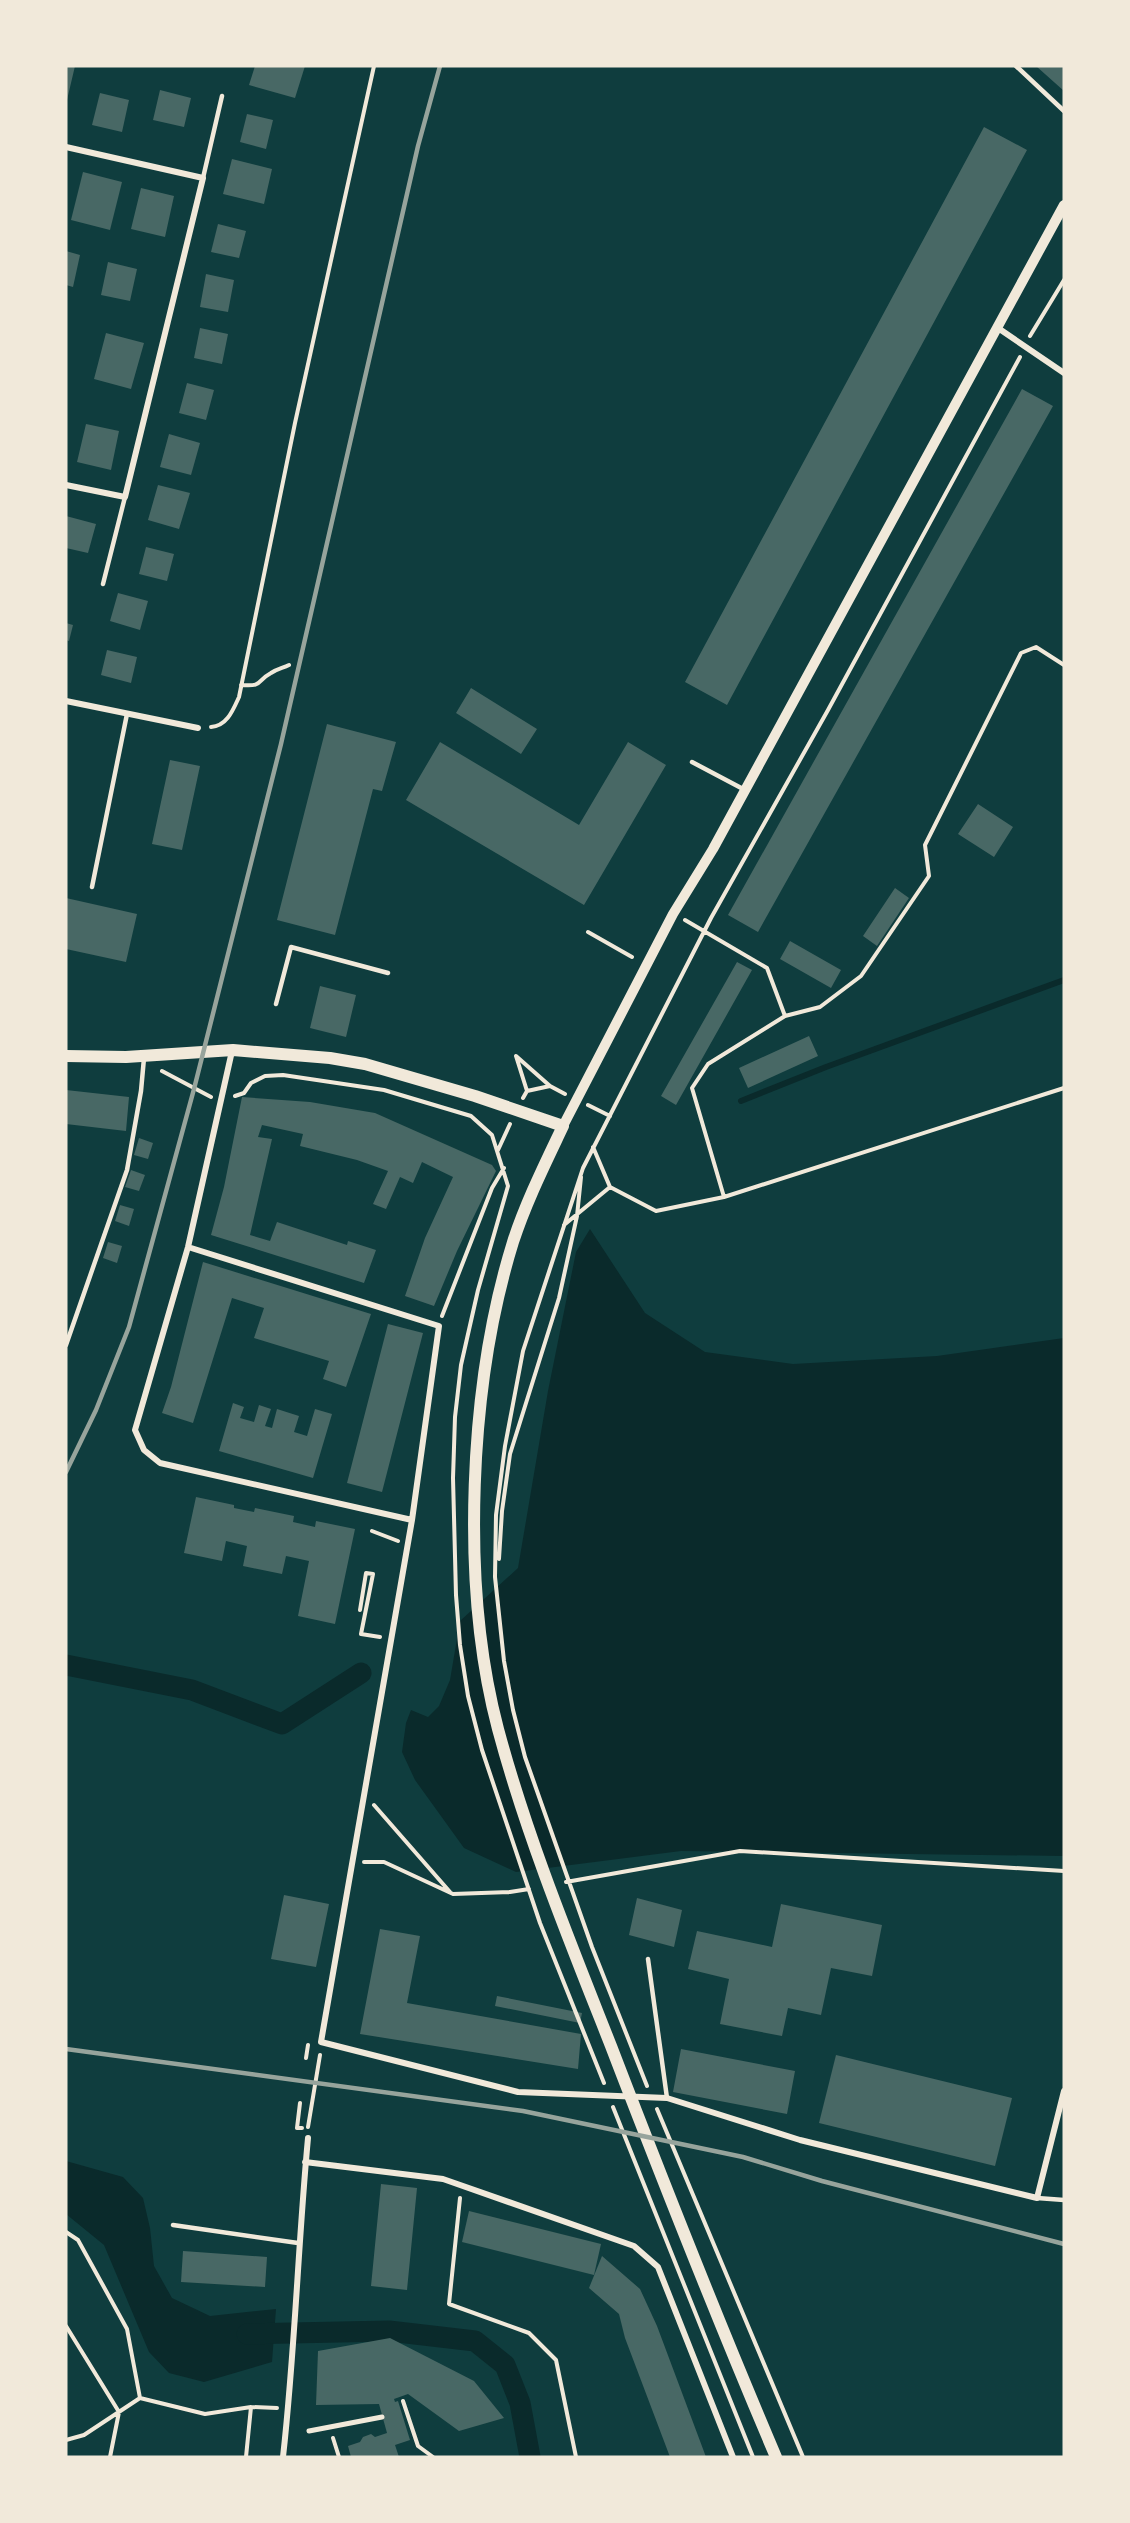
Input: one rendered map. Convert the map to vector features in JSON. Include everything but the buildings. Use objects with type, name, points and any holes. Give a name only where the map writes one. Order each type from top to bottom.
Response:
[{"type":"main road","points":[[66,1056],[144,1055],[232,1050],[330,1058],[365,1064],[517,1109],[563,1126],[524,1211],[499,1295],[486,1363],[475,1497],[477,1574],[489,1689],[498,1730],[524,1812],[570,1942],[666,2188],[776,2457]]},
{"type":"street","points":[[66,147],[203,178],[125,497],[66,485]]},
{"type":"street","points":[[563,1126],[674,914],[745,790],[1064,205]]},
{"type":"street","points":[[998,328],[1064,373]]},
{"type":"street","points":[[66,701],[198,728]]},
{"type":"street","points":[[232,1050],[188,1247],[135,1430],[144,1450],[160,1463],[412,1520]]},
{"type":"street","points":[[188,1247],[439,1326],[412,1520],[321,2042],[518,2092],[667,2098],[800,2140],[1037,2198],[1064,2091]]},
{"type":"street","points":[[283,2457],[289,2409],[298,2243],[308,2138]]},
{"type":"street","points":[[305,2162],[443,2179],[634,2246],[658,2267],[733,2457]]},
{"type":"street","points":[[309,2431],[382,2417]]},
{"type":"lane","points":[[1016,66],[1064,111]]},
{"type":"lane","points":[[203,178],[222,96]]},
{"type":"lane","points":[[104,584],[125,497]]},
{"type":"lane","points":[[92,887],[127,714]]},
{"type":"lane","points":[[692,762],[745,790]]},
{"type":"lane","points":[[276,1004],[291,946],[388,973]]},
{"type":"lane","points":[[66,1345],[127,1170],[141,1091],[144,1055]]},
{"type":"lane","points":[[648,1959],[667,2098]]},
{"type":"lane","points":[[1037,2198],[1064,2200]]},
{"type":"lane","points":[[173,2226],[298,2243]]},
{"type":"path","points":[[198,728],[217,726],[230,716],[239,697],[295,423],[374,66]]},
{"type":"path","points":[[651,2094],[565,1874],[525,1757],[513,1710],[497,1608],[496,1515],[505,1446],[523,1352],[583,1167],[593,1147],[705,932],[1025,345],[1064,280]]},
{"type":"path","points":[[724,1197],[692,1088],[708,1064],[785,1016],[820,1007],[861,976],[928,876],[925,845],[1021,652],[1036,647],[1064,665]]},
{"type":"path","points":[[241,685],[260,684],[271,673],[289,664]]},
{"type":"path","points":[[674,914],[767,968],[785,1016]]},
{"type":"path","points":[[588,932],[632,957]]},
{"type":"path","points":[[144,1055],[156,1067],[177,1081],[221,1102],[244,1093],[251,1083],[265,1076],[283,1075],[384,1090],[471,1116],[492,1135],[504,1167],[508,1186],[478,1290],[461,1365],[455,1417],[453,1478]]},
{"type":"path","points":[[498,1150],[527,1091],[516,1056],[550,1086],[610,1116]]},
{"type":"path","points":[[527,1091],[550,1086]]},
{"type":"path","points":[[593,1147],[610,1187],[656,1211],[724,1197],[1064,1088]]},
{"type":"path","points":[[439,1326],[492,1188],[504,1167]]},
{"type":"path","points":[[499,1559],[502,1511],[510,1454],[560,1298],[577,1216],[583,1167]]},
{"type":"path","points":[[563,1226],[610,1187]]},
{"type":"path","points":[[372,1531],[407,1544]]},
{"type":"path","points":[[360,1610],[366,1573],[373,1574],[361,1634],[390,1638]]},
{"type":"path","points":[[361,1803],[374,1804],[453,1894]]},
{"type":"path","points":[[556,1884],[740,1851],[1064,1871]]},
{"type":"path","points":[[384,1862],[453,1894],[510,1892],[533,1888]]},
{"type":"path","points":[[306,2058],[309,2040]]},
{"type":"path","points":[[308,2138],[321,2042]]},
{"type":"path","points":[[298,2121],[300,2103]]},
{"type":"path","points":[[655,2104],[803,2457]]},
{"type":"path","points":[[462,2186],[449,2304],[529,2333],[556,2360],[576,2457]]},
{"type":"path","points":[[66,2232],[78,2240],[127,2329],[140,2398]]},
{"type":"path","points":[[66,2326],[118,2412],[110,2457]]},
{"type":"path","points":[[66,2440],[84,2434],[140,2398],[205,2414],[251,2407],[278,2408]]},
{"type":"path","points":[[403,2401],[418,2446],[433,2457]]},
{"type":"path","points":[[246,2457],[251,2407]]},
{"type":"path","points":[[330,2427],[339,2457]]},
{"type":"water","points":[[590,1229],[645,1313],[705,1352],[793,1364],[937,1356],[1064,1338],[1064,1856],[681,1851],[516,1872],[464,1848],[415,1780],[402,1752],[406,1723],[411,1710],[428,1717],[439,1706],[450,1680],[460,1621],[518,1568],[548,1391],[576,1252]]},
{"type":"water","points":[[66,2161],[123,2177],[143,2198],[150,2228],[154,2266],[172,2298],[210,2316],[276,2309],[272,2362],[204,2382],[169,2373],[149,2352],[104,2245],[66,2214]]},
{"type":"waterway","points":[[741,1101],[826,1067],[1064,980]]},
{"type":"waterway","points":[[66,1665],[192,1690],[282,1724],[361,1673]]},
{"type":"waterway","points":[[247,2334],[389,2331],[475,2341],[505,2365],[520,2403],[530,2457]]},
{"type":"railway","points":[[66,1472],[96,1410],[129,1327],[194,1089],[281,744],[418,146],[440,66]]},
{"type":"railway","points":[[66,2049],[523,2111],[743,2157],[822,2181],[1064,2244]]}]
